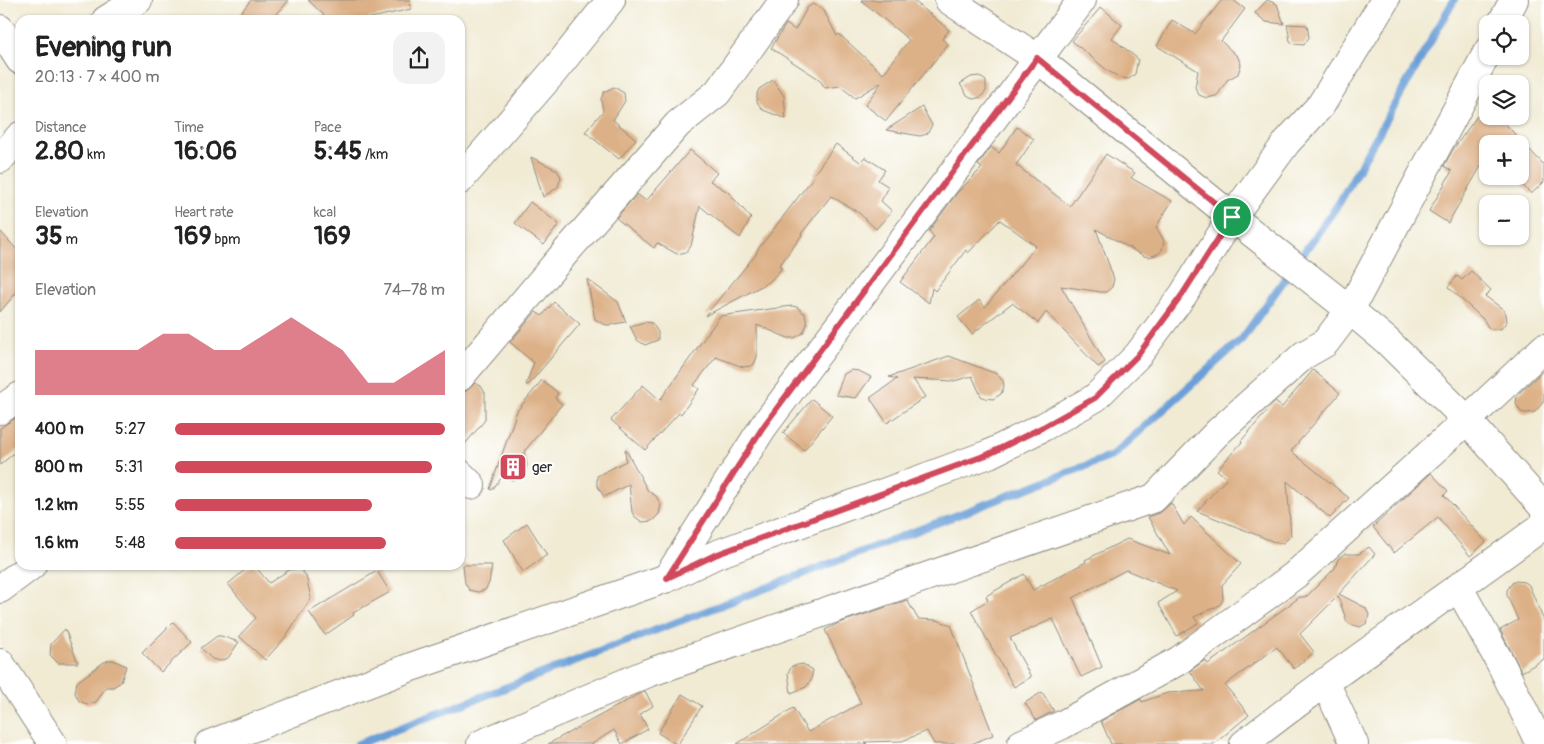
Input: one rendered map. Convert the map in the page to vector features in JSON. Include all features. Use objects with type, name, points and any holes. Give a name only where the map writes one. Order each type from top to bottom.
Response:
[{"type":"street","points":[[114,15],[138,0]]},
{"type":"street","points":[[465,174],[555,70],[611,0]]},
{"type":"street","points":[[465,371],[678,124],[717,93],[784,0]]},
{"type":"street","points":[[949,0],[1037,58],[1387,341],[1468,420],[1544,508]]},
{"type":"street","points":[[667,578],[763,427],[1082,0]]},
{"type":"street","points":[[210,744],[411,667],[667,578],[715,555],[989,454],[1095,398],[1138,355],[1182,295],[1232,217],[1287,142],[1321,105],[1385,0]]},
{"type":"street","points":[[1506,15],[1514,0]]},
{"type":"street","points":[[0,29],[15,52]]},
{"type":"street","points":[[481,744],[648,673],[1154,498],[1218,432],[1304,355],[1325,343],[1350,310],[1481,65]]},
{"type":"street","points":[[0,160],[15,142]]},
{"type":"street","points":[[1021,744],[1062,725],[1178,660],[1295,575],[1468,420],[1544,348]]},
{"type":"street","points":[[0,410],[15,400]]},
{"type":"street","points":[[1244,744],[1325,682],[1459,588],[1544,525]]},
{"type":"street","points":[[0,589],[25,570]]},
{"type":"street","points":[[1459,588],[1501,664],[1540,744]]},
{"type":"street","points":[[0,663],[53,744]]},
{"type":"street","points":[[1325,682],[1354,744]]},
{"type":"building","points":[[251,0],[289,0],[276,15],[239,15]]},
{"type":"building","points":[[308,0],[410,0],[411,9],[384,15],[324,15]]},
{"type":"building","points":[[861,0],[913,0],[949,30],[942,39],[948,44],[886,121],[865,105],[882,82],[855,98],[840,86],[825,88],[819,79],[771,48],[786,24],[795,30],[807,8],[813,4],[823,9],[837,36],[839,34],[883,74],[909,40]]},
{"type":"building","points":[[1222,0],[1233,0],[1245,9],[1221,41],[1238,57],[1241,65],[1238,74],[1227,80],[1216,96],[1207,98],[1199,95],[1195,87],[1198,71],[1157,46],[1172,20],[1195,34]]},
{"type":"building","points":[[1267,0],[1277,4],[1284,24],[1266,22],[1255,13]]},
{"type":"building","points":[[1101,7],[1122,25],[1112,38],[1138,59],[1135,74],[1129,79],[1121,78],[1108,71],[1072,41]]},
{"type":"building","points":[[1287,24],[1307,25],[1309,37],[1304,45],[1294,44],[1290,41]]},
{"type":"building","points":[[979,76],[986,81],[986,91],[981,97],[974,99],[967,95],[960,84],[971,77]]},
{"type":"building","points":[[773,80],[784,96],[786,119],[763,110],[757,102],[759,89]]},
{"type":"building","points":[[614,87],[624,93],[625,101],[613,120],[636,139],[619,159],[585,132],[603,111],[601,99],[604,92]]},
{"type":"building","points":[[922,107],[932,125],[927,134],[920,136],[886,130]]},
{"type":"building","points":[[1477,116],[1479,116],[1479,125],[1506,125],[1516,135],[1479,135],[1479,170],[1448,223],[1429,211],[1452,171],[1444,166],[1452,151]]},
{"type":"building","points":[[1017,127],[1034,139],[1016,165],[1070,206],[1106,154],[1135,173],[1131,178],[1172,201],[1156,227],[1164,241],[1162,250],[1158,254],[1149,257],[1144,256],[1096,229],[1114,279],[1112,287],[1106,292],[1101,292],[1061,286],[1105,362],[1098,367],[1046,312],[1038,323],[1012,303],[972,334],[958,317],[979,300],[985,307],[1036,246],[1000,220],[968,253],[966,250],[935,291],[932,288],[929,303],[900,282],[934,237],[929,231],[957,193],[982,168],[978,165],[991,147],[999,153]]},
{"type":"building","points":[[836,144],[860,162],[865,157],[885,170],[878,180],[889,187],[881,201],[892,211],[876,229],[859,213],[831,196],[779,266],[782,268],[769,282],[705,316],[757,253]]},
{"type":"building","points":[[1529,149],[1544,165],[1544,182],[1531,194],[1522,185],[1529,185]]},
{"type":"building","points":[[690,150],[717,173],[710,181],[728,192],[751,218],[740,238],[700,206],[691,246],[686,252],[677,254],[657,243],[654,248],[616,218],[637,194],[646,201]]},
{"type":"building","points":[[531,157],[557,170],[561,177],[558,187],[543,197]]},
{"type":"building","points":[[530,202],[559,224],[544,245],[515,223]]},
{"type":"building","points":[[0,231],[15,248],[15,294],[0,312]]},
{"type":"building","points":[[1471,271],[1491,290],[1485,296],[1504,310],[1507,321],[1501,329],[1491,329],[1488,327],[1483,319],[1448,287],[1457,276],[1462,280]]},
{"type":"building","points":[[587,279],[618,302],[626,322],[608,325],[595,319]]},
{"type":"building","points":[[554,302],[580,324],[526,385],[534,363],[510,342],[536,312],[542,316]]},
{"type":"building","points":[[792,306],[797,307],[805,314],[807,324],[803,333],[794,338],[788,338],[757,325],[757,357],[754,364],[743,367],[716,357],[694,385],[699,389],[681,414],[679,413],[645,450],[611,420],[643,385],[660,400],[720,316]]},
{"type":"building","points":[[645,322],[652,323],[658,332],[658,340],[645,345],[637,340],[630,326]]},
{"type":"building","points":[[949,356],[997,374],[1003,381],[1004,386],[1001,394],[993,399],[981,396],[972,376],[954,381],[913,379],[925,397],[887,423],[870,398],[897,379],[889,377]]},
{"type":"building","points":[[851,370],[859,371],[871,377],[856,398],[836,395],[844,374]]},
{"type":"building","points":[[1313,370],[1340,393],[1291,451],[1349,498],[1330,518],[1287,481],[1291,536],[1283,543],[1277,543],[1197,511],[1227,478],[1217,470],[1275,402],[1282,407]]},
{"type":"building","points":[[1544,370],[1544,401],[1535,412],[1521,412],[1516,404],[1517,395]]},
{"type":"building","points":[[542,380],[558,393],[555,398],[562,404],[524,452],[527,465],[524,474],[519,479],[512,480],[503,476],[492,490],[490,489],[517,411]]},
{"type":"building","points":[[475,383],[481,386],[485,393],[485,420],[465,444],[465,391]]},
{"type":"building","points":[[812,399],[832,416],[804,450],[783,433]]},
{"type":"building","points":[[15,418],[15,452],[0,465],[0,428]]},
{"type":"building","points":[[625,450],[648,491],[656,496],[661,505],[659,514],[652,521],[642,522],[634,516],[629,484],[604,497],[597,485],[597,476],[626,461]]},
{"type":"building","points":[[1431,473],[1448,491],[1444,495],[1486,542],[1470,556],[1438,517],[1394,553],[1373,527]]},
{"type":"building","points":[[1171,503],[1184,525],[1191,517],[1241,564],[1222,585],[1223,599],[1221,603],[1194,617],[1198,623],[1177,636],[1158,603],[1177,591],[1126,570],[1073,598],[1102,667],[1081,677],[1053,619],[1010,638],[1031,677],[1014,687],[971,611],[988,600],[986,596],[1024,574],[1033,590],[1086,562],[1085,560],[1127,539],[1170,555],[1148,517],[1160,513]]},
{"type":"building","points":[[527,523],[547,555],[523,572],[504,540]]},
{"type":"building","points":[[1369,547],[1375,554],[1339,594],[1366,608],[1369,615],[1367,623],[1360,627],[1347,622],[1338,596],[1300,634],[1314,652],[1294,669],[1277,647],[1225,685],[1249,715],[1214,744],[1111,744],[1101,721],[1141,699],[1142,702],[1167,693],[1204,691],[1190,671],[1205,660],[1208,664],[1300,597],[1306,597],[1335,568],[1338,559],[1344,554],[1359,554]]},
{"type":"building","points":[[465,565],[492,565],[489,583],[485,590],[478,592],[469,590],[465,583]]},
{"type":"building","points":[[245,570],[258,570],[269,583],[289,570],[301,570],[306,576],[311,598],[284,639],[265,660],[239,636],[256,618],[228,584]]},
{"type":"building","points":[[377,571],[390,592],[353,613],[354,615],[325,635],[309,612]]},
{"type":"building","points":[[1516,581],[1525,582],[1529,585],[1544,621],[1544,659],[1522,672],[1500,630],[1518,620],[1507,595],[1507,590]]},
{"type":"building","points":[[907,600],[918,619],[937,620],[951,625],[993,735],[971,744],[934,744],[927,731],[902,741],[865,742],[867,744],[737,744],[793,708],[808,732],[861,703],[825,630],[839,623]]},
{"type":"building","points":[[173,622],[192,642],[161,672],[142,653]]},
{"type":"building","points":[[65,629],[78,663],[58,663],[50,655],[51,644]]},
{"type":"building","points":[[217,636],[239,642],[228,658],[220,661],[212,659],[201,648]]},
{"type":"building","points":[[109,660],[126,666],[121,682],[113,687],[106,687],[96,702],[87,704],[79,701],[75,693],[77,682]]},
{"type":"building","points":[[803,664],[813,670],[811,680],[806,687],[791,693],[788,673],[792,666]]},
{"type":"building","points":[[645,691],[653,706],[640,714],[648,729],[622,744],[614,730],[592,744],[548,744]]},
{"type":"building","points":[[1042,692],[1054,711],[1036,720],[1025,703]]},
{"type":"building","points":[[682,694],[702,706],[678,744],[676,744],[658,733]]},
{"type":"waterway","points":[[358,744],[1112,456],[1242,339],[1339,203],[1454,0]]},
{"type":"place","name":"ger","points":[[513,467]]},
{"type":"route","points":[[1037,58],[1232,217],[1182,295],[1138,355],[1095,398],[989,454],[715,555],[667,578],[763,427],[1037,58]]}]
